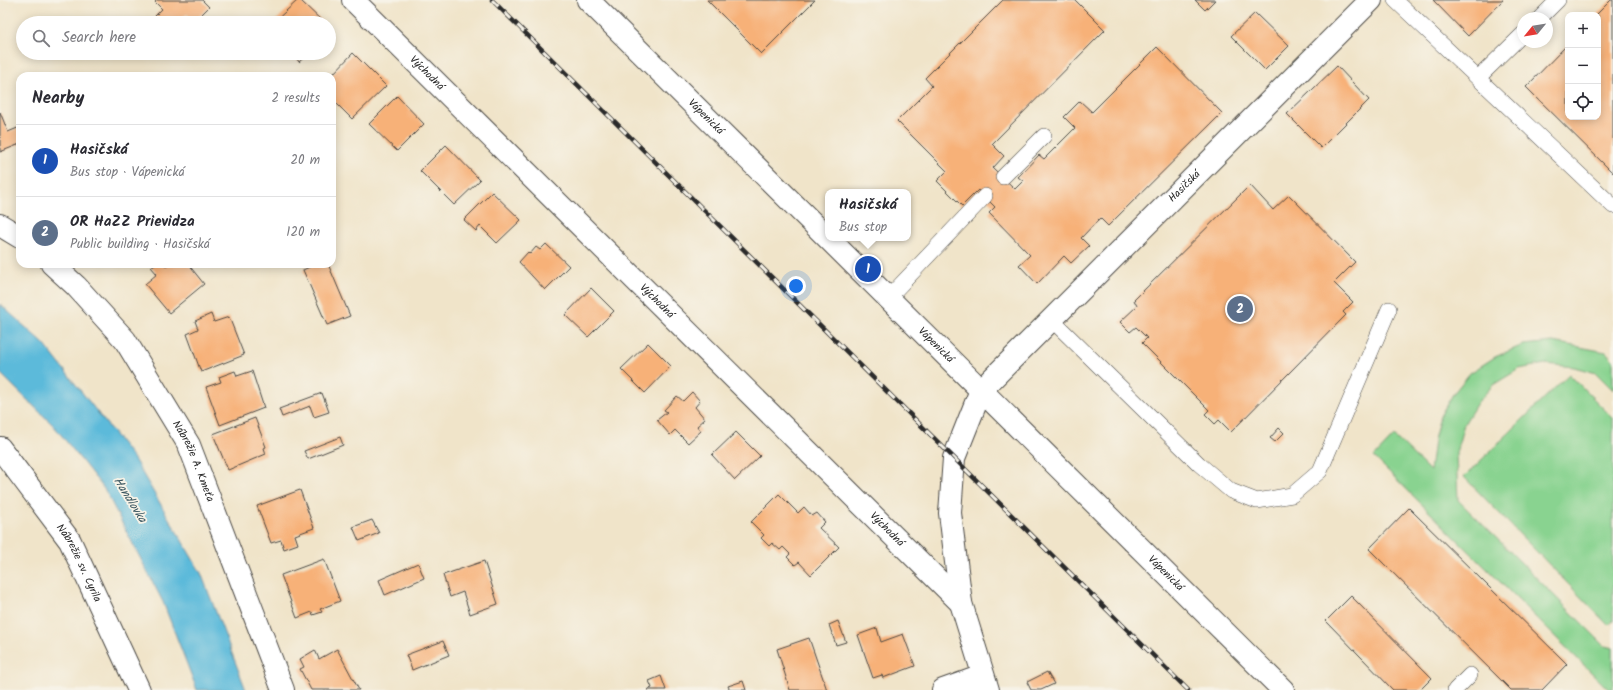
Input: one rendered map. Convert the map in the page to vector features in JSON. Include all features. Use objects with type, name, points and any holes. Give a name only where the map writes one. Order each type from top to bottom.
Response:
[{"type":"street","name":"Východná","points":[[353,0],[961,603]]},
{"type":"street","name":"Vápenická","points":[[588,0],[825,235]]},
{"type":"street","name":"Hasičská","points":[[981,390],[1371,0]]},
{"type":"street","points":[[0,225],[16,235]]},
{"type":"street","name":"Vápenická","points":[[831,241],[1283,690]]},
{"type":"street","name":"Nábrežie A. Kmeťa","points":[[56,268],[76,286],[125,340],[189,445],[283,690]]},
{"type":"street","name":"Východná","points":[[981,390],[954,458],[950,513],[961,603],[985,683]]},
{"type":"street","name":"Nábrežie sv. Cyrila","points":[[0,448],[70,541],[139,690]]},
{"type":"street","points":[[943,690],[985,683]]},
{"type":"lane","points":[[1395,0],[1613,206]]},
{"type":"lane","points":[[1546,12],[1558,0]]},
{"type":"lane","points":[[1478,78],[1517,40]]},
{"type":"lane","points":[[1003,178],[1044,136]]},
{"type":"lane","points":[[888,298],[985,196]]},
{"type":"lane","points":[[1052,320],[1199,464],[1231,491],[1258,501],[1292,495],[1320,471],[1389,309]]},
{"type":"lane","points":[[1455,690],[1470,675]]},
{"type":"green space","points":[[1553,342],[1606,352],[1613,360],[1613,390],[1596,373],[1574,367],[1545,364],[1519,369],[1493,385],[1477,403],[1464,424],[1456,453],[1458,500],[1605,646],[1613,648],[1613,690],[1609,690],[1374,457],[1394,436],[1430,471],[1434,440],[1440,416],[1453,394],[1470,373],[1495,357],[1523,345]]},
{"type":"green space","points":[[1569,374],[1613,418],[1613,620],[1608,625],[1464,477]]},
{"type":"water","name":"Handlovka","points":[[0,304],[44,344],[134,459],[201,573],[246,690],[197,690],[163,602],[105,490],[54,426],[0,373]]},
{"type":"building","points":[[157,0],[202,0],[209,7],[200,16],[189,16],[187,14],[185,16],[155,16],[162,9],[155,2]]},
{"type":"building","points":[[298,0],[300,0],[317,16],[281,16]]},
{"type":"building","points":[[707,0],[815,0],[761,54]]},
{"type":"building","points":[[1003,0],[1075,0],[1105,30],[992,144],[1004,156],[993,168],[1015,189],[1023,181],[1018,177],[1039,155],[1044,159],[1075,128],[1064,117],[1080,101],[1092,112],[1157,47],[1222,113],[1108,226],[1100,218],[1081,238],[1089,246],[1071,263],[1064,256],[1037,284],[1019,265],[1030,255],[989,213],[995,207],[978,190],[962,206],[937,181],[947,171],[897,121],[932,86],[925,78]]},
{"type":"building","points":[[1195,0],[1215,0],[1205,10]]},
{"type":"building","points":[[1433,0],[1503,0],[1468,36]]},
{"type":"building","points":[[1611,0],[1613,0],[1613,173],[1526,87],[1565,47],[1565,120],[1601,120],[1601,12],[1599,12]]},
{"type":"building","points":[[1255,13],[1289,46],[1265,70],[1231,36]]},
{"type":"building","points":[[353,53],[386,86],[352,119],[336,103],[335,72]]},
{"type":"building","points":[[1337,66],[1369,100],[1321,148],[1287,114]]},
{"type":"building","points":[[397,96],[424,124],[397,151],[369,124]]},
{"type":"building","points":[[0,112],[8,132],[16,129],[16,146],[0,152]]},
{"type":"building","points":[[446,145],[480,180],[454,205],[420,171]]},
{"type":"building","points":[[1250,185],[1273,210],[1289,195],[1355,262],[1334,283],[1353,302],[1343,312],[1346,315],[1231,432],[1219,420],[1215,424],[1205,414],[1209,410],[1142,343],[1147,338],[1136,327],[1130,332],[1120,322],[1137,306],[1134,300]]},
{"type":"building","points":[[492,192],[521,220],[497,243],[480,226],[476,231],[464,220]]},
{"type":"building","points":[[546,244],[569,266],[545,290],[519,262],[528,252],[530,254],[536,247],[540,250]]},
{"type":"building","points":[[152,268],[191,268],[204,284],[169,313],[145,284],[157,274]]},
{"type":"building","points":[[307,268],[330,268],[350,316],[327,325],[303,270]]},
{"type":"building","points":[[591,288],[614,311],[588,337],[565,315]]},
{"type":"building","points":[[211,314],[214,322],[229,317],[244,355],[201,372],[187,334],[198,329],[195,321]]},
{"type":"building","points":[[648,343],[671,366],[645,393],[621,369]]},
{"type":"building","points":[[235,371],[237,376],[252,371],[264,408],[220,425],[206,387],[221,382],[219,377]]},
{"type":"building","points":[[692,392],[700,401],[695,407],[705,419],[697,426],[701,431],[688,443],[675,430],[670,435],[657,420],[667,412],[664,410],[677,396],[683,401]]},
{"type":"building","points":[[322,393],[329,412],[314,417],[310,406],[282,417],[279,409]]},
{"type":"building","points":[[255,418],[266,447],[264,448],[266,454],[228,470],[213,434]]},
{"type":"building","points":[[1279,428],[1284,433],[1275,442],[1270,438]]},
{"type":"building","points":[[736,432],[760,456],[735,480],[712,455]]},
{"type":"building","points":[[340,437],[343,445],[308,459],[304,451]]},
{"type":"building","points":[[300,490],[314,528],[295,535],[298,544],[284,549],[281,540],[271,543],[257,506]]},
{"type":"building","points":[[779,494],[798,513],[804,507],[812,516],[817,513],[825,522],[819,528],[839,547],[811,575],[799,562],[795,565],[787,557],[790,554],[783,547],[780,550],[772,543],[769,546],[761,538],[764,535],[751,522]]},
{"type":"building","points":[[1409,508],[1567,664],[1542,690],[1511,690],[1369,549]]},
{"type":"building","points":[[372,520],[379,533],[359,541],[353,527]]},
{"type":"building","points":[[324,559],[340,601],[320,609],[322,612],[313,615],[312,612],[297,618],[281,575]]},
{"type":"building","points":[[484,561],[498,604],[470,614],[463,592],[450,597],[443,575]]},
{"type":"building","points":[[418,563],[424,578],[385,595],[379,580]]},
{"type":"building","points":[[1351,596],[1432,678],[1420,690],[1393,690],[1326,621]]},
{"type":"building","points":[[838,621],[846,642],[836,645],[829,625]]},
{"type":"building","points":[[877,628],[881,642],[903,634],[915,666],[883,678],[882,675],[873,678],[858,635]]},
{"type":"building","points":[[809,638],[827,690],[790,690],[777,649]]},
{"type":"building","points":[[443,641],[449,655],[412,670],[406,655]]},
{"type":"building","points":[[337,649],[359,690],[311,690],[300,669],[304,667],[300,659],[315,650],[319,659]]},
{"type":"building","points":[[1047,672],[1054,684],[1041,690],[1031,690],[1027,682]]},
{"type":"building","points":[[661,676],[666,690],[647,690],[652,688],[649,681]]},
{"type":"building","points":[[743,681],[746,690],[730,690],[728,686]]},
{"type":"railway","points":[[492,0],[1188,690]]},
{"type":"place","name":"Hasičská","points":[[868,269]]},
{"type":"place","name":"OR HaZZ Prievidza","points":[[1240,309]]}]
